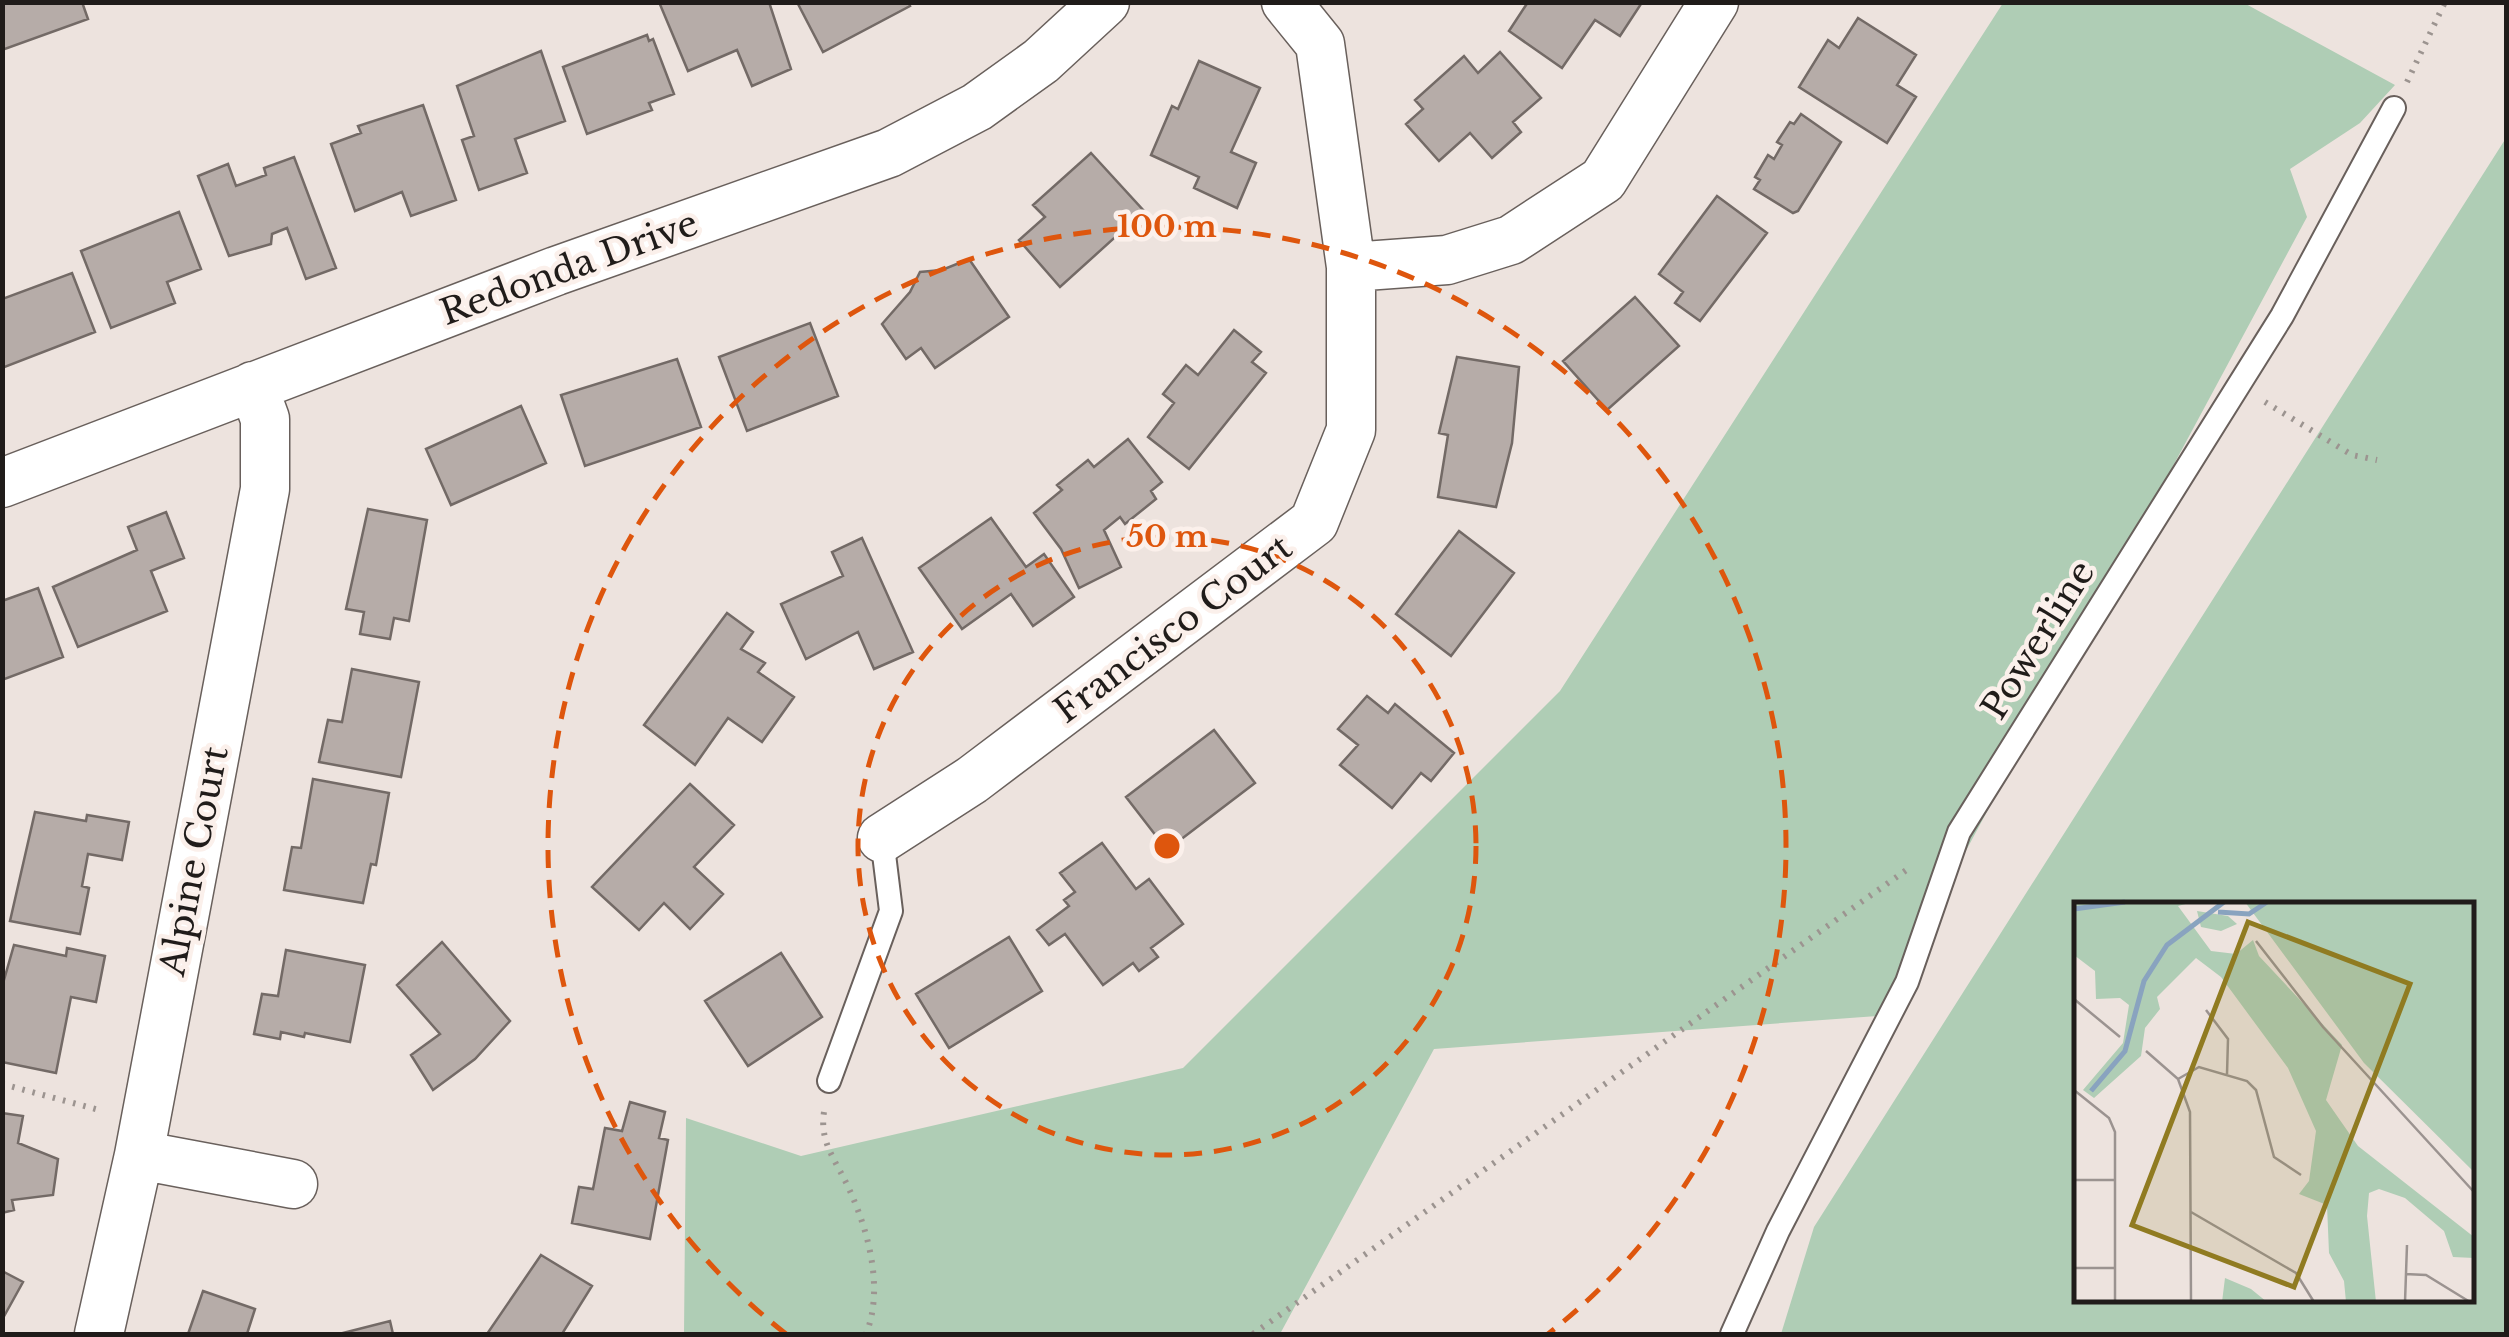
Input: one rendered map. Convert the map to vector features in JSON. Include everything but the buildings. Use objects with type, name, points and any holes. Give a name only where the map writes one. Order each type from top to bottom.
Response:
[{"type":"street","name":"Redonda Drive","points":[[2,483],[254,386],[889,153],[977,107],[1041,61],[1105,2]]},
{"type":"street","name":"Francisco Court","points":[[882,838],[972,780],[1314,522],[1351,430],[1350,267],[1320,44],[1286,2]]},
{"type":"street","points":[[1350,267],[1447,260],[1511,240],[1603,180],[1714,2]]},
{"type":"street","name":"Alpine Court","points":[[99,1334],[142,1138],[265,489],[265,419],[254,386]]},
{"type":"street","points":[[142,1138],[293,1184]]},
{"type":"lane","name":"Powerline","points":[[1732,1334],[1778,1231],[1906,982],[1959,832],[2282,316],[2394,108]]},
{"type":"lane","points":[[828,1082],[891,911],[882,838]]},
{"type":"path","points":[[2394,108],[2445,2]]},
{"type":"path","points":[[2238,385],[2352,455],[2376,460]]},
{"type":"path","points":[[1253,1334],[1959,832]]},
{"type":"path","points":[[828,1082],[821,1134],[871,1245],[872,1319],[866,1334]]},
{"type":"path","points":[[2,1084],[142,1138]]},
{"type":"green space","points":[[2003,3],[2244,3],[2395,85],[2360,123],[2290,169],[2307,217],[1877,1016],[1434,1049],[1280,1334],[684,1334],[686,1118],[801,1156],[1183,1068],[1560,691]]},
{"type":"green space","points":[[2506,138],[2506,1334],[1781,1334],[1814,1227]]}]
